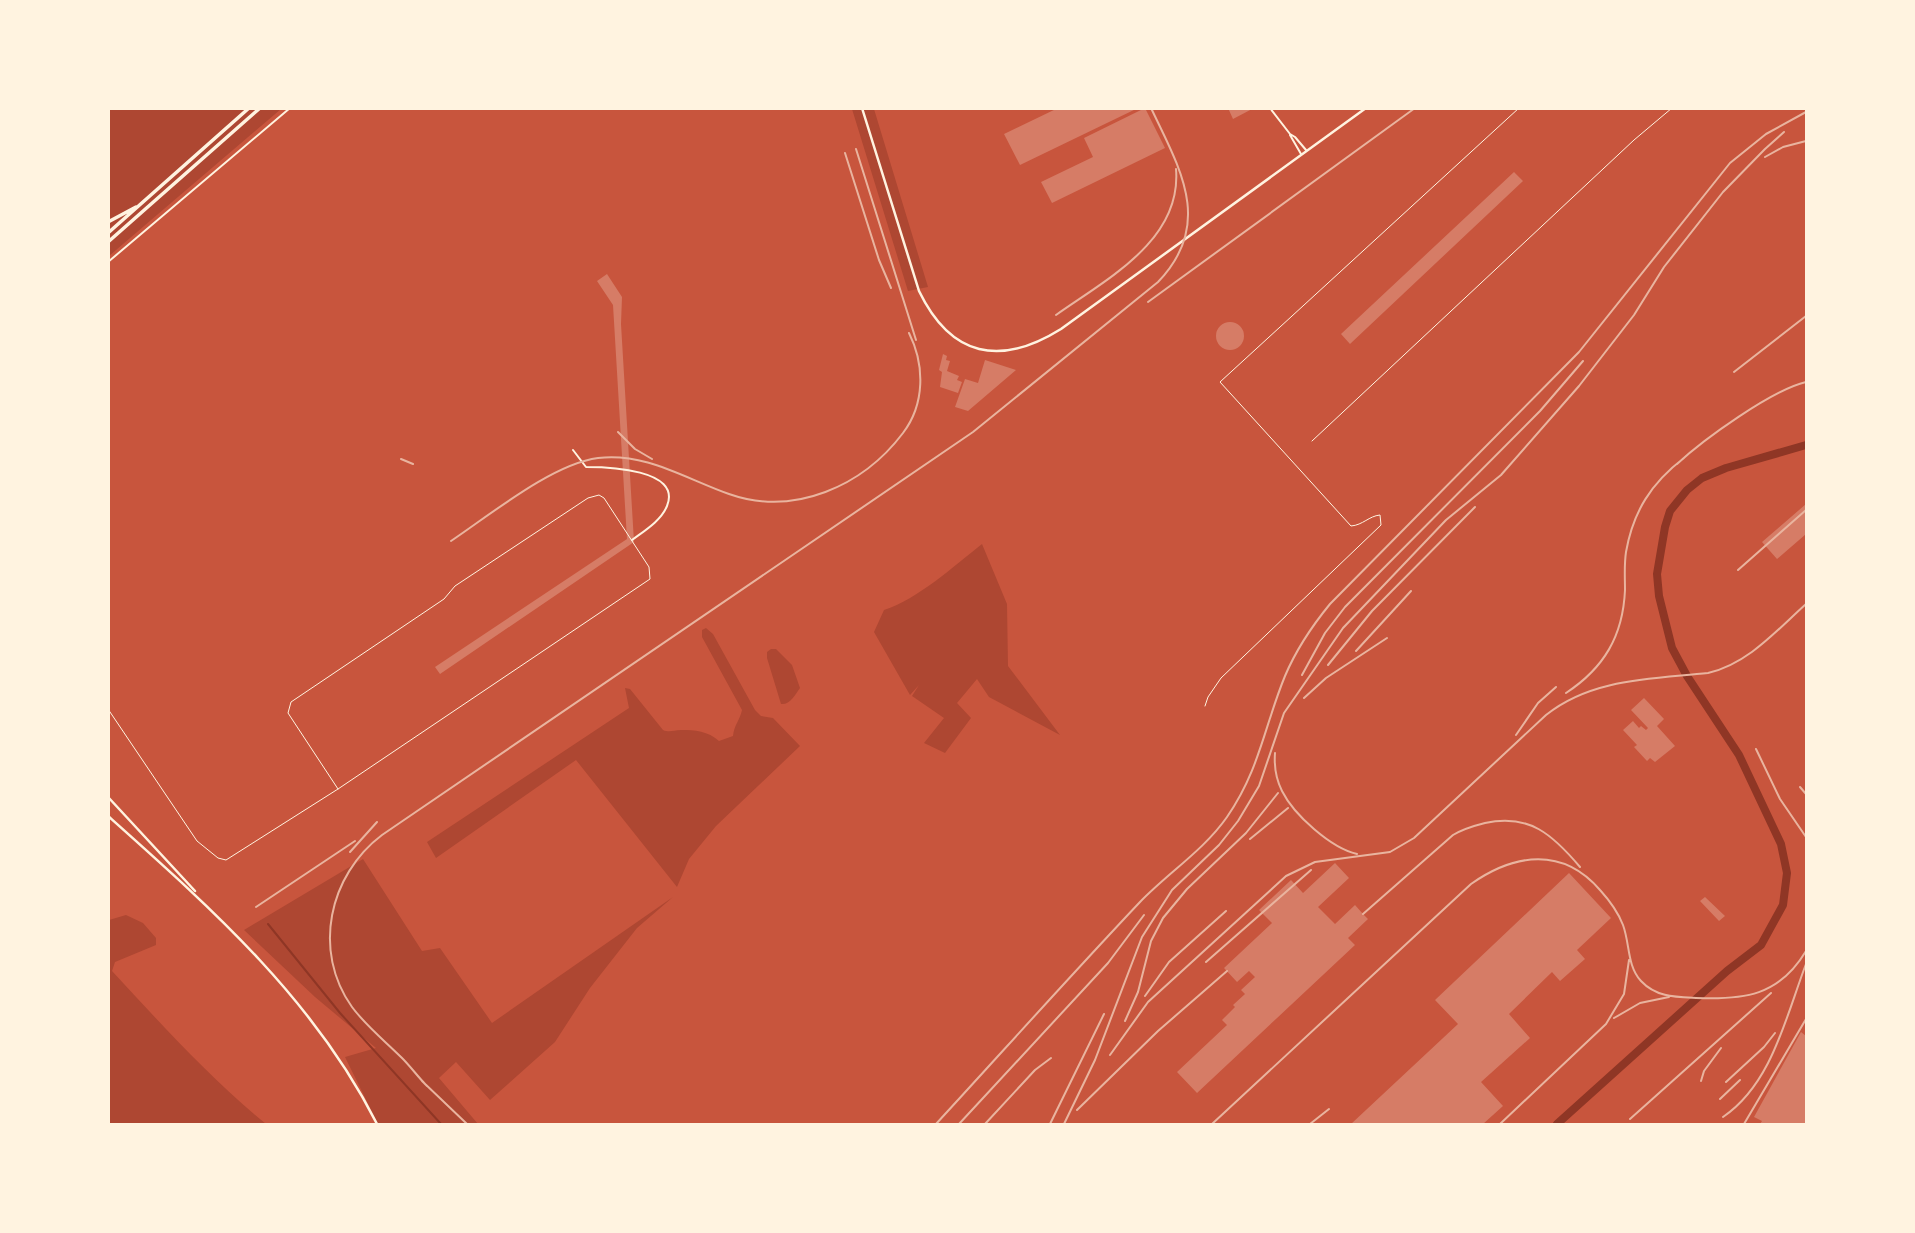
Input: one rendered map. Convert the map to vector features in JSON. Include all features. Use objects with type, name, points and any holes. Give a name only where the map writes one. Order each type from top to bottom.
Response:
[{"type":"highway","points":[[108,233],[249,108]]},
{"type":"highway","points":[[108,242],[260,108]]},
{"type":"highway","points":[[108,222],[144,202]]},
{"type":"street","points":[[108,262],[290,108]]},
{"type":"street","points":[[862,108],[919,291],[928,309],[934,320],[949,335],[968,345],[987,350],[1021,349],[1050,336],[1366,108]]},
{"type":"street","points":[[1270,108],[1307,152]]},
{"type":"street","points":[[1290,134],[1291,140],[1302,155]]},
{"type":"street","points":[[573,450],[586,467],[609,467],[639,472],[661,480],[668,491],[667,505],[655,522],[632,540]]},
{"type":"street","points":[[108,797],[206,904]]},
{"type":"street","points":[[108,816],[253,950],[311,1018],[349,1073],[377,1125]]},
{"type":"lane","points":[[1205,706],[1221,678],[1381,525],[1382,520],[1380,515],[1374,516],[1361,525],[1351,526],[1220,382],[1519,108]]},
{"type":"lane","points":[[1312,441],[1625,148],[1672,108]]},
{"type":"lane","points":[[108,709],[197,841],[218,858],[226,860],[338,789],[650,579],[649,566],[604,498],[599,495],[588,498],[455,586],[444,599],[291,702],[288,713],[338,789]]},
{"type":"shaded area","points":[[108,109],[281,109],[109,256]]},
{"type":"shaded area","points":[[852,109],[874,109],[928,287],[908,291]]},
{"type":"shaded area","points":[[982,544],[1007,604],[1008,666],[1060,735],[989,697],[977,679],[957,703],[971,718],[945,753],[924,743],[944,718],[912,696],[919,685],[910,695],[874,632],[884,610],[923,590]]},
{"type":"shaded area","points":[[706,628],[713,634],[755,710],[761,716],[773,718],[800,746],[716,826],[689,859],[677,887],[576,760],[436,858],[427,842],[629,708],[625,688],[630,689],[663,730],[701,732],[719,741],[733,736],[742,710],[702,637],[702,630]]},
{"type":"shaded area","points":[[776,649],[792,665],[800,688],[792,699],[784,704],[781,704],[767,658],[767,652]]},
{"type":"shaded area","points":[[363,859],[422,951],[440,948],[492,1023],[673,897],[637,928],[590,988],[555,1042],[490,1100],[456,1062],[439,1078],[478,1124],[378,1124],[345,1057],[376,1048],[315,997],[244,930]]},
{"type":"shaded area","points":[[126,915],[143,923],[156,938],[156,945],[115,962],[112,971],[167,1031],[266,1124],[109,1124],[109,920]]},
{"type":"building","points":[[1058,108],[1138,108],[1020,165],[1004,134]]},
{"type":"building","points":[[1145,108],[1165,148],[1052,203],[1041,182],[1093,157],[1084,138]]},
{"type":"building","points":[[1228,108],[1254,108],[1233,119]]},
{"type":"building","points":[[1514,172],[1523,181],[1350,344],[1341,334]]},
{"type":"building","points":[[607,274],[622,297],[621,324],[634,542],[440,674],[435,667],[627,539],[613,305],[597,281]]},
{"type":"building","points":[[1230,322],[1240,326],[1244,336],[1240,346],[1230,350],[1220,346],[1216,336],[1220,326]]},
{"type":"building","points":[[943,354],[947,356],[946,360],[950,361],[947,371],[959,376],[957,380],[962,382],[958,393],[940,387],[942,372],[939,370]]},
{"type":"building","points":[[985,360],[1016,370],[968,411],[955,407],[965,379],[978,383]]},
{"type":"building","points":[[1806,504],[1806,534],[1777,559],[1762,542]]},
{"type":"building","points":[[1644,698],[1664,719],[1657,726],[1675,746],[1655,762],[1650,758],[1647,761],[1623,730],[1633,721],[1639,728],[1648,728],[1631,710]]},
{"type":"building","points":[[1335,863],[1349,878],[1318,907],[1335,924],[1355,905],[1368,919],[1348,938],[1355,945],[1197,1093],[1177,1072],[1227,1025],[1222,1020],[1245,994],[1241,990],[1255,977],[1249,971],[1237,982],[1224,968],[1272,923],[1259,910],[1291,880],[1303,893]]},
{"type":"building","points":[[1569,873],[1611,918],[1577,950],[1585,959],[1560,981],[1552,972],[1509,1014],[1530,1038],[1481,1082],[1503,1106],[1483,1124],[1351,1124],[1458,1024],[1435,1000]]},
{"type":"building","points":[[1705,897],[1725,916],[1719,921],[1700,901]]},
{"type":"building","points":[[1801,1032],[1806,1036],[1806,1124],[1760,1124],[1762,1121],[1754,1117]]},
{"type":"waterway","points":[[1557,1124],[1727,971],[1761,945],[1783,905],[1787,873],[1781,844],[1739,755],[1687,676],[1672,648],[1659,596],[1657,574],[1670,511],[1687,490],[1702,478],[1726,468],[1806,445]]},
{"type":"waterway","points":[[268,924],[340,1013],[441,1124]]},
{"type":"railway","points":[[427,1086],[357,1014],[340,985],[332,962],[330,939],[332,915],[349,871],[382,835],[973,432],[1158,282],[1175,260],[1185,239],[1188,218],[1181,175],[1151,108]]},
{"type":"railway","points":[[1148,302],[1415,108]]},
{"type":"railway","points":[[936,1124],[1140,902],[1218,829],[1247,782],[1289,666],[1330,604],[1579,352],[1730,163],[1766,134],[1806,112]]},
{"type":"railway","points":[[1064,1124],[1095,1060],[1142,937],[1172,890],[1219,845],[1238,821],[1259,786],[1284,713],[1343,628],[1446,520],[1501,475],[1579,386],[1634,315],[1664,267],[1723,192],[1784,132]]},
{"type":"railway","points":[[1765,157],[1783,147],[1806,141]]},
{"type":"railway","points":[[856,149],[916,340]]},
{"type":"railway","points":[[845,153],[879,260],[891,288]]},
{"type":"railway","points":[[1056,315],[1117,272],[1154,238],[1167,217],[1175,195],[1176,169]]},
{"type":"railway","points":[[1734,372],[1806,316]]},
{"type":"railway","points":[[451,541],[542,480],[580,462],[598,458],[615,457],[649,463],[729,494],[753,500],[778,502],[802,499],[848,482],[887,452],[903,433],[915,410],[919,397],[920,371],[909,333]]},
{"type":"railway","points":[[1302,675],[1325,633],[1345,607],[1540,411],[1583,361]]},
{"type":"railway","points":[[1677,464],[1757,405],[1806,382]]},
{"type":"railway","points":[[618,432],[635,449],[652,459]]},
{"type":"railway","points":[[1566,693],[1591,673],[1609,649],[1623,607],[1625,557],[1633,524],[1653,488],[1684,458]]},
{"type":"railway","points":[[401,459],[413,464]]},
{"type":"railway","points":[[1328,665],[1372,611],[1475,507]]},
{"type":"railway","points":[[1738,570],[1806,510]]},
{"type":"railway","points":[[1356,651],[1411,591]]},
{"type":"railway","points":[[1110,1055],[1148,1002],[1286,876],[1315,862],[1390,852],[1414,838],[1546,715],[1564,703],[1583,694],[1624,682],[1723,669],[1761,645],[1806,604]]},
{"type":"railway","points":[[1304,698],[1326,678],[1387,638]]},
{"type":"railway","points":[[1516,735],[1538,703],[1556,687]]},
{"type":"railway","points":[[1756,749],[1780,799],[1806,837]]},
{"type":"railway","points":[[1275,753],[1278,782],[1295,810],[1325,838],[1357,854]]},
{"type":"railway","points":[[1800,787],[1806,794]]},
{"type":"railway","points":[[1125,1021],[1138,992],[1151,941],[1163,918],[1187,889],[1246,833],[1278,793]]},
{"type":"railway","points":[[1250,839],[1288,808]]},
{"type":"railway","points":[[1363,914],[1453,835],[1485,823],[1515,821],[1539,829],[1560,845],[1580,867]]},
{"type":"railway","points":[[350,852],[377,822]]},
{"type":"railway","points":[[256,907],[355,841]]},
{"type":"railway","points":[[1212,1124],[1471,884],[1505,866],[1521,861],[1555,861],[1586,876],[1604,894],[1619,916],[1636,975],[1647,986],[1666,995],[1730,998],[1759,992],[1784,978],[1806,951]]},
{"type":"railway","points":[[1206,962],[1311,870]]},
{"type":"railway","points":[[1145,996],[1169,962],[1226,911]]},
{"type":"railway","points":[[959,1124],[1108,963],[1144,915]]},
{"type":"railway","points":[[1500,1124],[1606,1024],[1624,994],[1629,960]]},
{"type":"railway","points":[[1723,1117],[1740,1103],[1766,1068],[1806,964]]},
{"type":"railway","points":[[1077,1110],[1158,1031],[1227,971]]},
{"type":"railway","points":[[1630,1119],[1771,993]]},
{"type":"railway","points":[[1614,1018],[1640,1003],[1669,997]]},
{"type":"railway","points":[[1050,1124],[1104,1014]]},
{"type":"railway","points":[[1744,1124],[1806,1019]]},
{"type":"railway","points":[[1726,1082],[1764,1047],[1775,1033]]},
{"type":"railway","points":[[1701,1081],[1704,1071],[1721,1048]]},
{"type":"railway","points":[[985,1124],[1035,1070],[1051,1058]]},
{"type":"railway","points":[[1720,1099],[1740,1080]]},
{"type":"railway","points":[[422,1081],[467,1124]]},
{"type":"railway","points":[[1310,1124],[1329,1109]]}]
